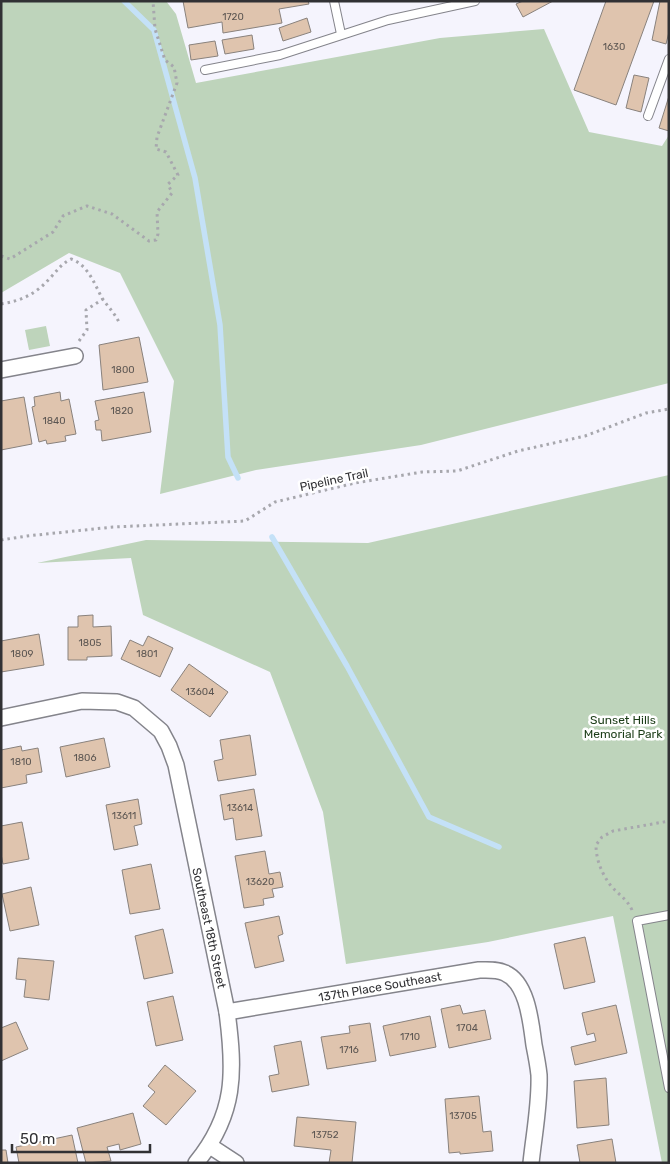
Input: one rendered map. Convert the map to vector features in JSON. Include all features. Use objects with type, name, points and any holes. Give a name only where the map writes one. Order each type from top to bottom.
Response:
[{"type":"street","points":[[1,370],[76,350]]},
{"type":"street","name":"Southeast 18th Street","points":[[1,718],[82,701],[117,702],[134,708],[147,718],[161,731],[169,746],[176,765],[230,1040],[231,1068],[224,1120],[210,1146],[196,1163]]},
{"type":"street","name":"137th Place Southeast","points":[[226,1012],[479,970],[507,973],[524,994],[529,1012],[539,1074],[531,1163]]},
{"type":"street","points":[[210,1146],[236,1163]]},
{"type":"lane","points":[[334,1],[341,34]]},
{"type":"lane","points":[[205,70],[280,55],[388,20],[475,1]]},
{"type":"lane","points":[[648,116],[669,59]]},
{"type":"lane","points":[[669,915],[637,920],[669,1088]]},
{"type":"path","points":[[1,256],[10,259],[53,232],[63,216],[86,206],[112,214],[149,241],[156,240],[158,234],[157,212],[172,193],[168,184],[178,174],[166,152],[156,149],[157,137],[177,83],[174,67],[165,60],[156,29],[153,1]]},
{"type":"path","points":[[1,304],[19,301],[31,295],[50,279],[62,263],[71,259],[79,262],[93,278],[103,299],[114,312],[120,324]]},
{"type":"path","points":[[76,350],[87,330],[86,310],[103,299]]},
{"type":"path","name":"Pipeline Trail","points":[[1,540],[113,527],[245,521],[274,502],[355,483],[422,472],[457,470],[518,450],[585,436],[646,413],[669,409]]},
{"type":"path","points":[[637,920],[628,901],[612,886],[602,872],[597,859],[596,845],[602,837],[613,831],[669,820]]},
{"type":"green space","points":[[1,1],[166,1],[176,14],[196,83],[440,38],[544,29],[589,132],[662,146],[669,135],[669,383],[421,445],[256,470],[160,494],[174,381],[120,273],[69,253],[1,293]]},
{"type":"green space","points":[[46,326],[50,346],[29,350],[25,330]]},
{"type":"green space","name":"Sunset Hills Memorial Park","points":[[669,475],[669,1163],[662,1163],[613,916],[488,942],[346,964],[323,812],[270,672],[143,615],[131,558],[37,563],[146,540],[368,543]]},
{"type":"building","points":[[183,1],[308,1],[309,4],[279,9],[282,23],[223,33],[222,22],[188,28]]},
{"type":"building","points":[[523,1],[553,1],[523,17],[516,4]]},
{"type":"building","points":[[606,1],[654,1],[616,105],[574,90]]},
{"type":"building","points":[[660,1],[669,1],[669,32],[666,44],[652,40]]},
{"type":"building","points":[[307,18],[311,32],[283,41],[279,28]]},
{"type":"building","points":[[252,35],[254,49],[225,54],[222,40]]},
{"type":"building","points":[[215,41],[218,56],[191,60],[189,45]]},
{"type":"building","points":[[634,75],[649,78],[641,112],[626,108]]},
{"type":"building","points":[[669,96],[669,131],[659,128]]},
{"type":"building","points":[[139,337],[148,382],[103,390],[99,345]]},
{"type":"building","points":[[60,392],[61,401],[69,399],[76,434],[65,436],[66,441],[47,444],[46,440],[39,442],[32,407],[35,406],[34,397]]},
{"type":"building","points":[[144,392],[151,432],[102,441],[101,430],[96,430],[95,421],[99,420],[95,401]]},
{"type":"building","points":[[24,397],[32,444],[1,450],[1,401]]},
{"type":"building","points":[[93,615],[93,627],[111,626],[112,656],[87,657],[87,660],[68,660],[68,627],[78,627],[78,616]]},
{"type":"building","points":[[39,634],[44,665],[1,672],[1,641]]},
{"type":"building","points":[[148,636],[173,648],[160,677],[121,659],[130,640],[143,646]]},
{"type":"building","points":[[189,664],[228,692],[210,717],[171,690]]},
{"type":"building","points":[[250,735],[256,775],[218,781],[214,761],[223,759],[220,740]]},
{"type":"building","points":[[104,738],[110,767],[66,777],[60,747]]},
{"type":"building","points":[[21,746],[22,751],[38,748],[42,772],[26,775],[27,783],[1,788],[1,750]]},
{"type":"building","points":[[254,789],[262,836],[236,840],[233,818],[224,820],[220,795]]},
{"type":"building","points":[[138,799],[142,824],[134,826],[138,845],[114,850],[106,805]]},
{"type":"building","points":[[22,822],[29,859],[3,864],[1,826]]},
{"type":"building","points":[[265,851],[269,874],[280,872],[283,887],[272,889],[274,897],[263,899],[264,905],[244,908],[235,856]]},
{"type":"building","points":[[151,864],[160,909],[130,914],[122,870]]},
{"type":"building","points":[[31,887],[39,925],[10,931],[2,894]]},
{"type":"building","points":[[279,916],[283,934],[278,936],[284,961],[255,968],[245,923]]},
{"type":"building","points":[[163,929],[173,973],[144,979],[135,936]]},
{"type":"building","points":[[585,937],[595,982],[564,989],[554,944]]},
{"type":"building","points":[[18,958],[54,961],[49,1000],[24,997],[26,980],[16,979]]},
{"type":"building","points":[[173,996],[183,1040],[156,1046],[147,1002]]},
{"type":"building","points":[[460,1005],[463,1014],[485,1010],[491,1039],[449,1048],[441,1009]]},
{"type":"building","points":[[616,1005],[627,1053],[575,1065],[571,1047],[596,1041],[594,1033],[587,1035],[582,1013]]},
{"type":"building","points":[[430,1016],[436,1047],[390,1056],[383,1026]]},
{"type":"building","points":[[16,1022],[28,1049],[1,1061],[1,1028]]},
{"type":"building","points":[[370,1023],[376,1061],[327,1069],[321,1037],[350,1033],[349,1026]]},
{"type":"building","points":[[301,1041],[309,1085],[272,1092],[269,1076],[279,1074],[274,1046]]},
{"type":"building","points":[[165,1065],[196,1091],[166,1125],[143,1106],[155,1092],[148,1086]]},
{"type":"building","points":[[606,1078],[609,1125],[577,1128],[574,1081]]},
{"type":"building","points":[[479,1096],[483,1132],[491,1131],[493,1151],[449,1153],[445,1099]]},
{"type":"building","points":[[133,1113],[141,1144],[120,1150],[119,1144],[107,1147],[111,1161],[86,1163],[77,1128]]},
{"type":"building","points":[[297,1117],[356,1122],[352,1163],[329,1163],[331,1150],[294,1146]]},
{"type":"building","points":[[72,1135],[78,1163],[19,1163],[16,1147]]},
{"type":"building","points":[[612,1139],[616,1163],[580,1163],[577,1145]]},
{"type":"building","points":[[1,1150],[6,1150],[8,1163],[1,1163]]},
{"type":"waterway","points":[[124,1],[154,30],[195,178],[220,325],[228,457],[238,478]]},
{"type":"waterway","points":[[272,537],[347,666],[429,817],[499,847]]}]
